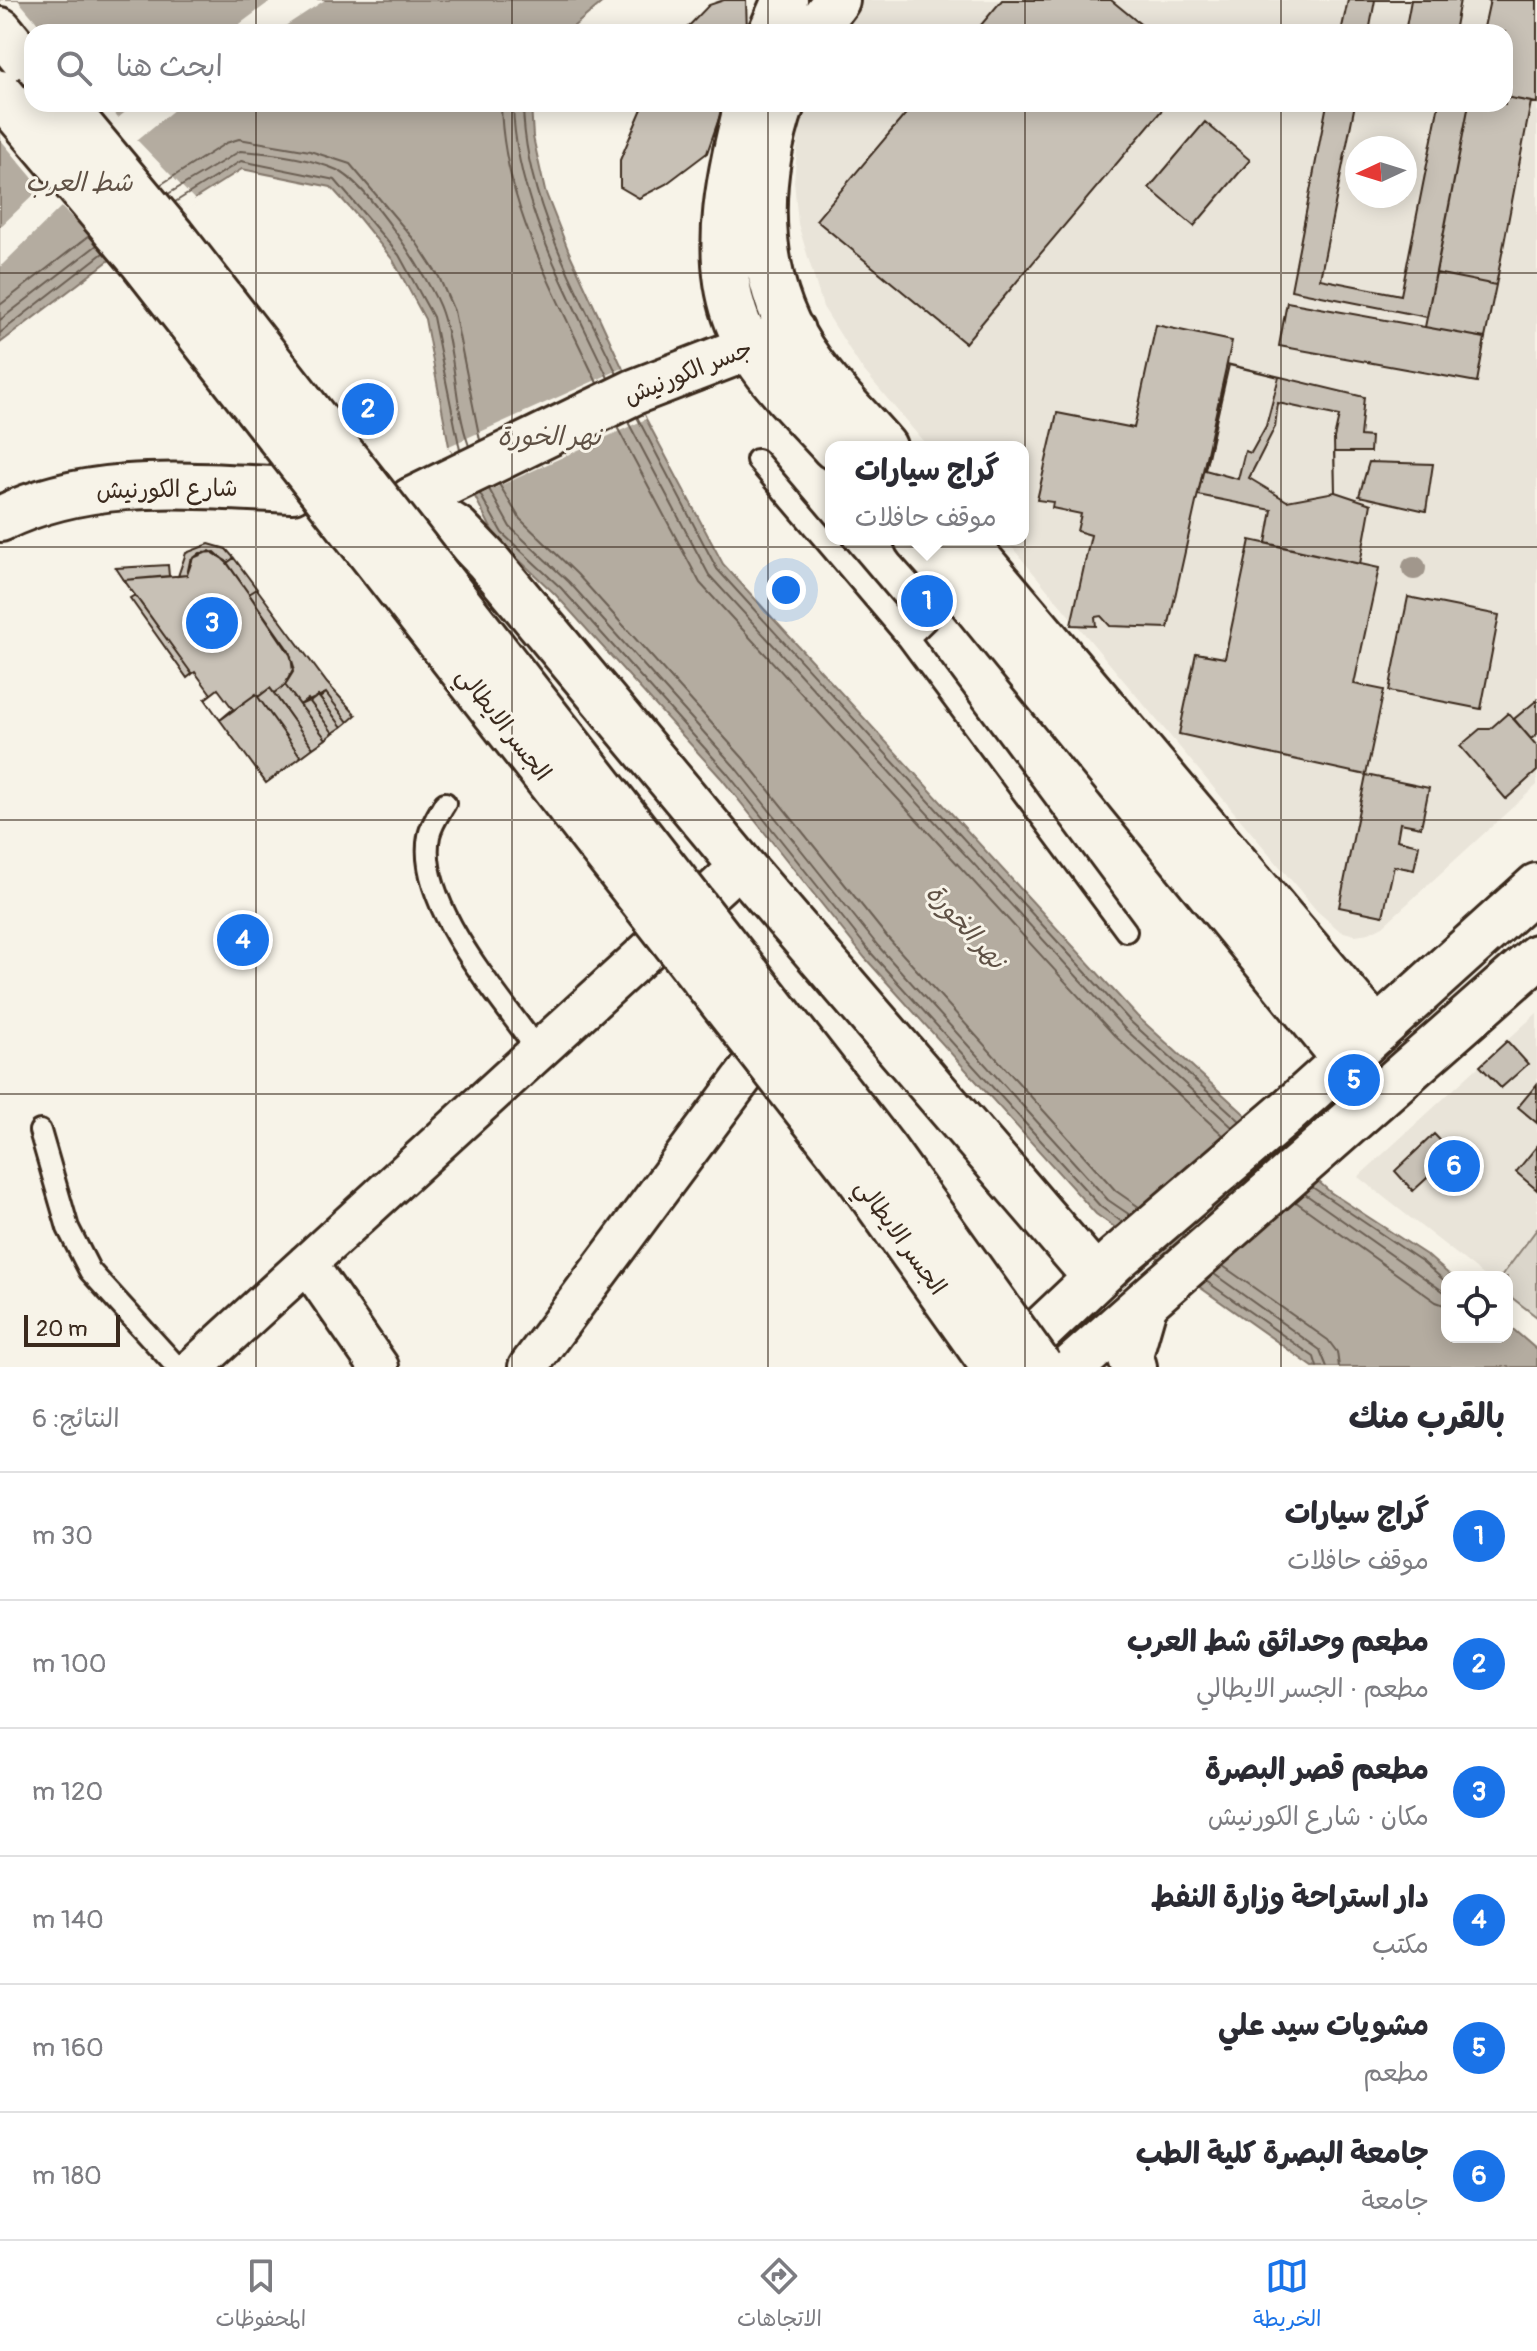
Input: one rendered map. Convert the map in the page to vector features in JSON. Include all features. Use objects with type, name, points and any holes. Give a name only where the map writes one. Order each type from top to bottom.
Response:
[{"type":"main road","points":[[774,24],[785,0]]},
{"type":"main road","points":[[819,24],[837,0]]},
{"type":"main road","points":[[0,30],[24,59]]},
{"type":"main road","name":"الجسر الايطالي","points":[[0,93],[141,260],[855,1172],[994,1367]]},
{"type":"main road","name":"الجسر الايطالي","points":[[69,112],[172,236],[785,1021],[884,1149],[1040,1367]]},
{"type":"main road","points":[[648,387],[686,361],[707,330],[720,299],[726,266],[728,197],[745,112]]},
{"type":"main road","points":[[780,112],[768,165],[765,257],[792,331],[810,362],[879,441]]},
{"type":"main road","points":[[726,266],[735,316],[751,346],[779,387],[828,441]]},
{"type":"main road","name":"جسر الكورنيش","points":[[741,865],[487,560],[457,529],[412,500],[648,387],[792,331]]},
{"type":"main road","name":"شارع الكورنيش","points":[[0,519],[75,492],[129,486],[292,490]]},
{"type":"main road","points":[[922,545],[1345,1059]]},
{"type":"main road","points":[[967,545],[1377,1031]]},
{"type":"main road","points":[[741,865],[1107,1268]]},
{"type":"main road","points":[[1002,1367],[1107,1268],[1286,1113],[1537,886]]},
{"type":"main road","points":[[1072,1367],[1537,957]]},
{"type":"main road","points":[[1134,1367],[1130,1355],[1152,1298]]},
{"type":"street","points":[[194,1367],[741,865]]},
{"type":"street","points":[[528,1367],[785,1021]]},
{"type":"street","points":[[307,1263],[379,1367]]},
{"type":"lane","points":[[757,460],[825,540]]},
{"type":"lane","points":[[829,545],[908,638],[1126,931]]},
{"type":"lane","points":[[908,638],[960,587]]},
{"type":"lane","points":[[445,803],[429,834],[428,845],[427,868],[440,910],[538,1051]]},
{"type":"lane","points":[[40,1131],[68,1228],[90,1271],[177,1367]]},
{"type":"shaded area","points":[[858,0],[1537,0],[1537,785],[1383,926],[1355,935],[1340,931],[1317,911],[1010,545],[1029,545],[1029,441],[923,441],[860,366],[823,307],[798,224],[794,181],[802,112],[1513,112],[1513,24],[840,24]]},
{"type":"shaded area","points":[[1537,1013],[1537,1317],[1513,1299],[1513,1271],[1478,1271],[1358,1177]]},
{"type":"shaded area","points":[[1537,1229],[1537,1317],[1513,1299],[1513,1271],[1506,1271]]},
{"type":"water","name":"نهر الخورة","points":[[0,0],[605,0],[576,24],[24,24],[24,112],[531,112],[533,137],[545,191],[569,252],[646,419],[723,564],[1137,1016],[1330,1192],[1428,1256],[1445,1271],[1441,1271],[1441,1343],[1513,1343],[1513,1329],[1537,1350],[1537,1367],[1313,1367],[1096,1214],[865,958],[721,778],[555,594],[496,538],[449,446],[425,319],[393,260],[331,187],[242,169],[169,215],[0,343]]},
{"type":"pier","points":[[0,0],[18,0],[38,24],[24,24],[24,112],[113,112],[118,118],[125,112],[171,112],[137,140],[197,202],[116,259],[61,207],[0,267],[0,227],[41,188],[0,139]]},
{"type":"pier","points":[[272,0],[325,0],[288,24],[240,24]]},
{"type":"pier","points":[[623,368],[646,419],[473,498],[449,446]]},
{"type":"building","points":[[724,0],[746,0],[747,24],[691,24],[709,5]]},
{"type":"building","points":[[1002,0],[1111,0],[1140,24],[982,24]]},
{"type":"building","points":[[1348,0],[1490,0],[1485,24],[1343,24]]},
{"type":"building","points":[[1375,0],[1460,0],[1456,24],[1370,24]]},
{"type":"building","points":[[1411,0],[1537,0],[1537,103],[1513,98],[1513,24],[1406,24]]},
{"type":"building","points":[[1513,99],[1531,102],[1496,285],[1436,273],[1467,112],[1513,112]]},
{"type":"building","points":[[641,112],[721,112],[707,153],[666,184],[639,198],[620,187],[620,160]]},
{"type":"building","points":[[907,112],[1160,112],[965,343],[816,220]]},
{"type":"building","points":[[1325,112],[1467,112],[1427,317],[1291,290]]},
{"type":"building","points":[[1353,112],[1437,112],[1401,295],[1320,279],[1345,154],[1345,208],[1417,208],[1417,136],[1349,136]]},
{"type":"building","points":[[1205,122],[1250,160],[1194,226],[1149,188]]},
{"type":"building","points":[[1436,273],[1496,285],[1485,338],[1425,327]]},
{"type":"building","points":[[1287,302],[1485,338],[1477,382],[1279,346]]},
{"type":"building","points":[[1156,325],[1232,341],[1168,628],[1110,626],[1101,616],[1095,617],[1096,626],[1071,625],[1091,535],[1077,531],[1081,514],[1052,508],[1053,502],[1037,500],[1057,413],[1134,428]]},
{"type":"building","points":[[1227,364],[1364,397],[1360,436],[1371,437],[1370,452],[1334,452],[1335,492],[1371,504],[1360,564],[1266,543],[1272,510],[1198,495]]},
{"type":"building","points":[[1229,365],[1279,377],[1266,426],[1251,453],[1245,451],[1238,479],[1205,470]]},
{"type":"building","points":[[1278,403],[1339,416],[1334,438],[1335,492],[1287,501],[1249,478],[1275,427]]},
{"type":"building","points":[[1369,462],[1433,464],[1426,511],[1359,496]]},
{"type":"building","points":[[1250,540],[1379,568],[1354,684],[1384,690],[1366,775],[1179,734],[1196,653],[1225,658]]},
{"type":"building","points":[[209,544],[226,549],[234,558],[227,563],[215,552],[200,553],[190,561],[187,575],[178,576],[186,553]]},
{"type":"building","points":[[210,551],[226,561],[289,651],[294,667],[285,685],[274,693],[270,688],[258,697],[256,694],[220,720],[205,699],[211,694],[195,672],[192,674],[124,580],[187,575],[193,558]]},
{"type":"building","points":[[234,558],[257,589],[249,594],[227,563]]},
{"type":"building","points":[[168,565],[169,576],[124,580],[116,568]]},
{"type":"building","points":[[257,589],[327,683],[356,715],[348,722],[326,693],[300,705],[285,685],[293,672],[291,656],[249,594]]},
{"type":"building","points":[[135,595],[192,674],[187,678],[130,598]]},
{"type":"building","points":[[1408,597],[1499,615],[1481,709],[1389,691]]},
{"type":"building","points":[[285,685],[326,739],[313,748],[274,693]]},
{"type":"building","points":[[270,688],[313,748],[301,757],[258,697]]},
{"type":"building","points":[[218,689],[233,709],[220,720],[205,699]]},
{"type":"building","points":[[326,693],[348,722],[342,727],[320,698]]},
{"type":"building","points":[[256,694],[301,757],[266,783],[220,720]]},
{"type":"building","points":[[318,696],[342,727],[333,733],[310,702]]},
{"type":"building","points":[[308,699],[333,733],[326,739],[300,705]]},
{"type":"building","points":[[1537,700],[1537,734],[1531,739],[1514,719]]},
{"type":"building","points":[[1508,713],[1537,746],[1537,771],[1506,799],[1460,746],[1480,729],[1490,729]]},
{"type":"building","points":[[1366,775],[1429,788],[1421,827],[1400,823],[1397,840],[1419,845],[1414,870],[1394,866],[1383,916],[1339,907]]},
{"type":"building","points":[[1507,1041],[1528,1064],[1501,1088],[1480,1066]]},
{"type":"building","points":[[1537,1084],[1537,1123],[1518,1107]]},
{"type":"building","points":[[1434,1134],[1453,1154],[1413,1191],[1395,1171]]},
{"type":"building","points":[[1537,1146],[1537,1190],[1516,1172]]},
{"type":"place","name":"مطعم وحدائق شط العرب","points":[[368,409]]},
{"type":"place","name":"گراج سيارات","points":[[927,601]]},
{"type":"place","name":"مطعم قصر البصرة","points":[[212,623]]},
{"type":"place","name":"دار استراحة وزارة النفط","points":[[243,940]]},
{"type":"place","name":"مشويات سيد علي","points":[[1354,1080]]},
{"type":"place","name":"جامعة البصرة كلية الطب","points":[[1454,1166]]},
{"type":"water label","name":"شط العرب","points":[[79,182]]}]
